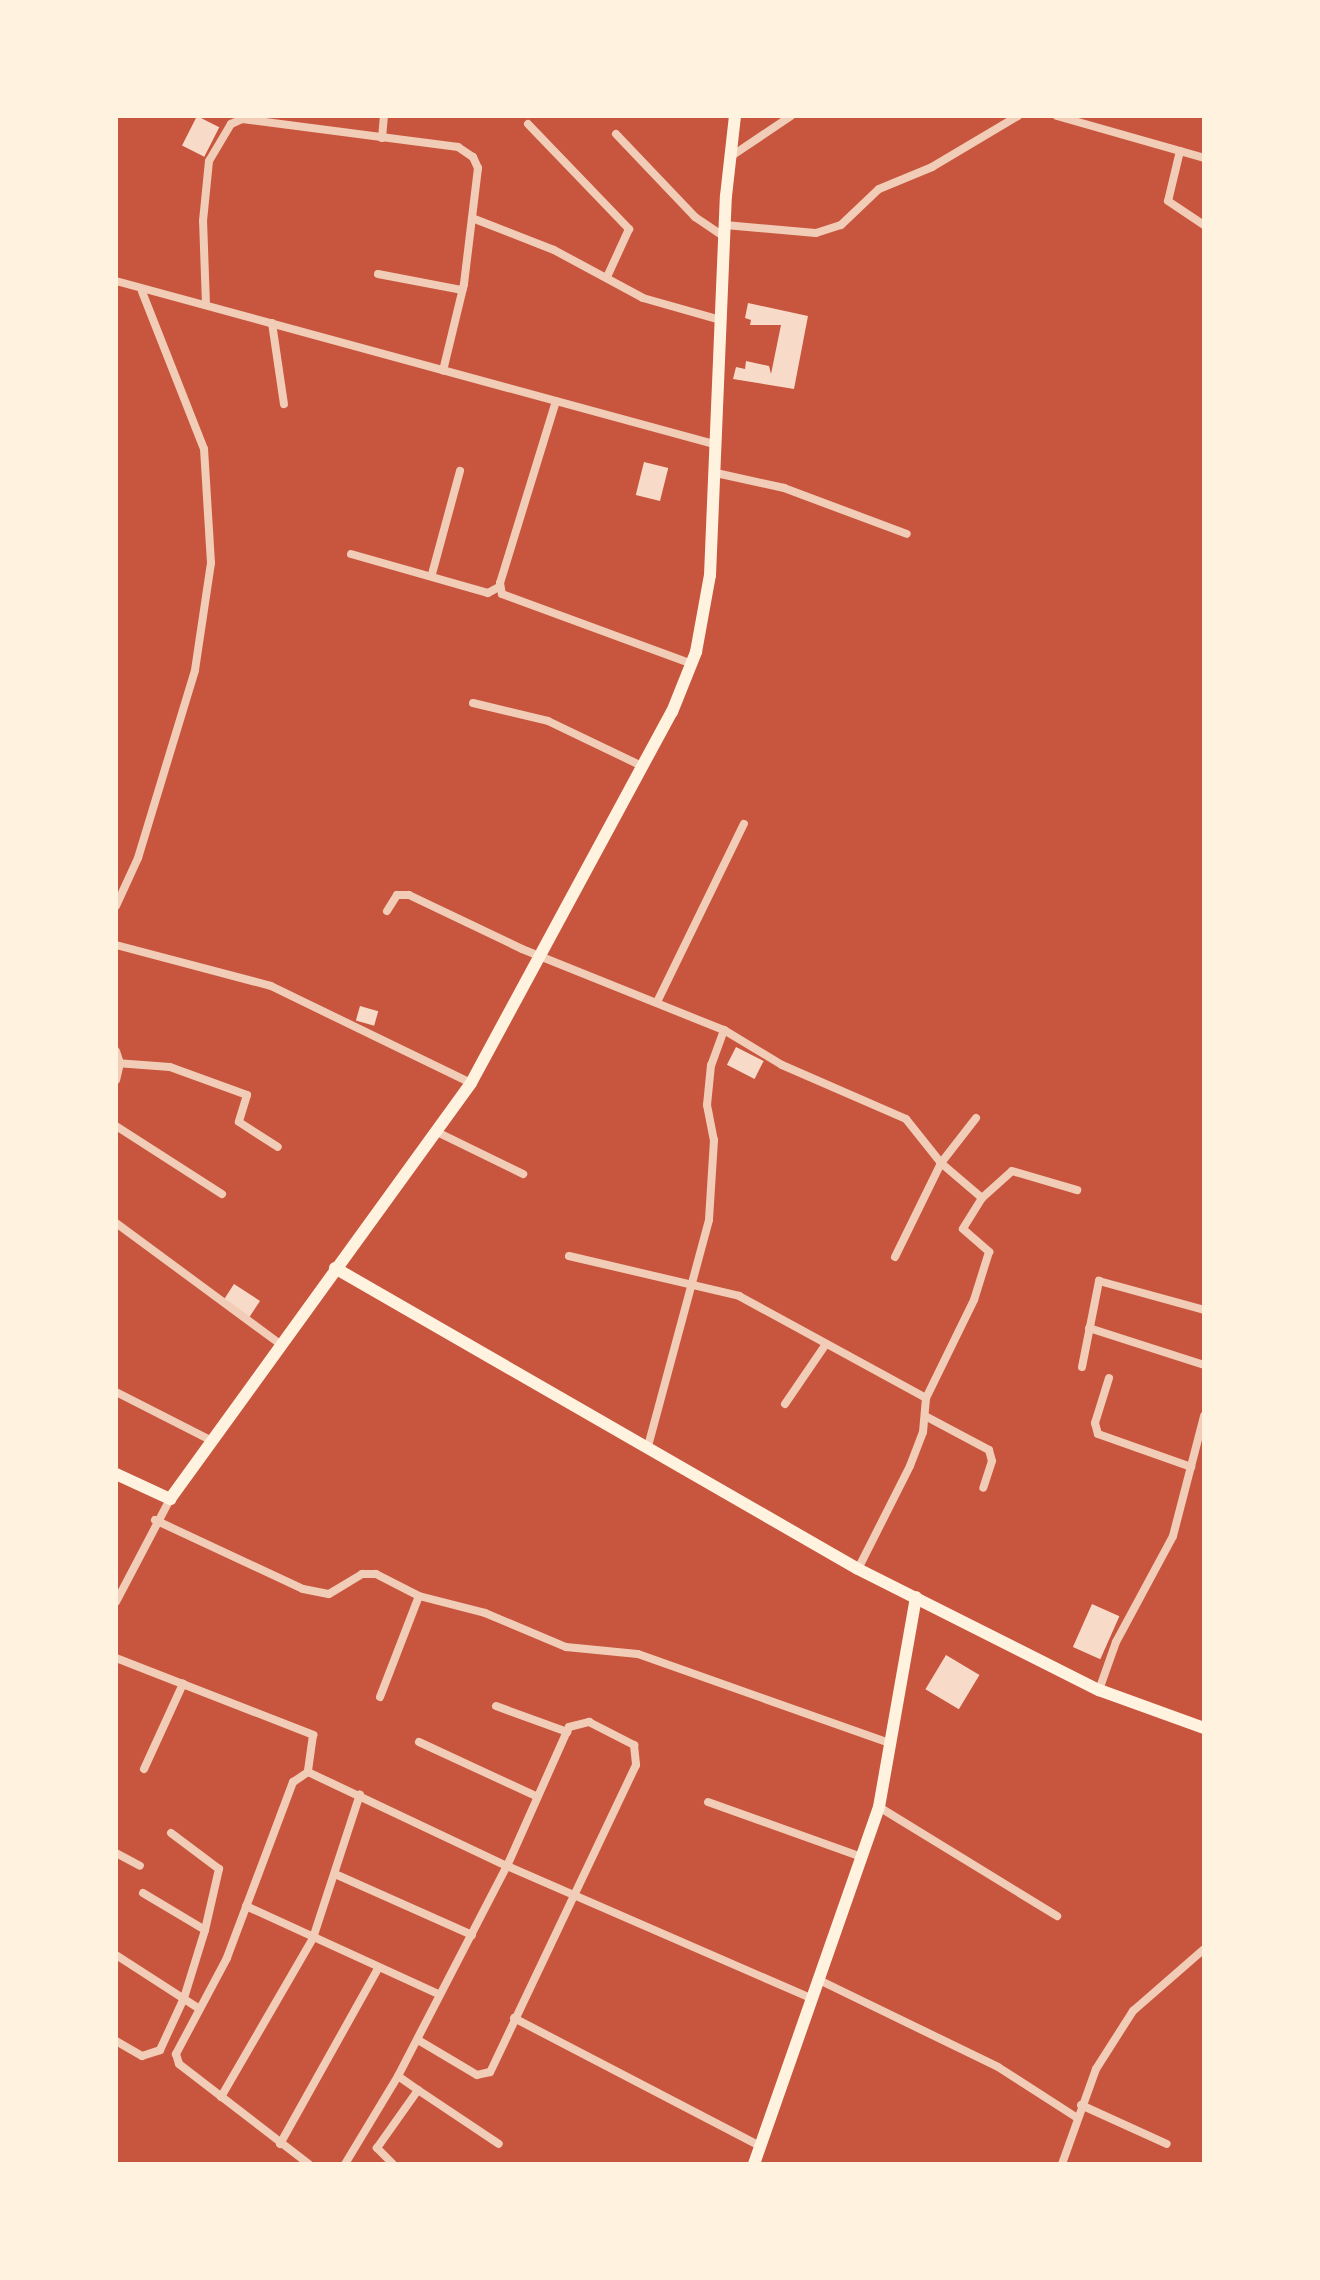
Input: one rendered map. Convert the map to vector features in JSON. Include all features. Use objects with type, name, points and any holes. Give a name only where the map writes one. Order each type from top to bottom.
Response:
[{"type":"main road","points":[[116,1474],[170,1499],[279,1343],[437,1132],[471,1083],[542,956],[644,767],[692,664],[710,575],[725,231],[735,116]]},
{"type":"main road","points":[[335,1268],[858,1569],[1099,1690],[1204,1728]]},
{"type":"main road","points":[[754,2164],[879,1807],[916,1597]]},
{"type":"street","points":[[382,138],[384,116]]},
{"type":"street","points":[[730,157],[791,116]]},
{"type":"street","points":[[616,134],[695,217],[725,231],[816,233],[841,225],[879,189],[932,167],[1018,116]]},
{"type":"street","points":[[1057,116],[1204,158]]},
{"type":"street","points":[[206,305],[203,221],[209,161],[231,124],[242,118],[467,152],[478,168],[462,290],[443,371]]},
{"type":"street","points":[[528,124],[629,229],[607,277]]},
{"type":"street","points":[[1180,151],[1168,201],[1204,225]]},
{"type":"street","points":[[472,218],[667,307],[721,320]]},
{"type":"street","points":[[378,274],[462,290]]},
{"type":"street","points":[[116,281],[142,292],[206,305],[717,445]]},
{"type":"street","points":[[116,906],[138,858],[195,670],[211,563],[204,449],[142,292]]},
{"type":"street","points":[[272,323],[284,404]]},
{"type":"street","points":[[351,554],[432,574],[488,593],[499,587],[556,401]]},
{"type":"street","points":[[432,574],[460,471]]},
{"type":"street","points":[[716,473],[784,488],[907,534]]},
{"type":"street","points":[[499,587],[507,597],[692,664]]},
{"type":"street","points":[[473,703],[548,721],[644,767]]},
{"type":"street","points":[[658,1000],[744,824]]},
{"type":"street","points":[[387,911],[397,895],[409,895],[542,956],[658,1000],[724,1030],[782,1065],[906,1119],[941,1163],[982,1198]]},
{"type":"street","points":[[116,945],[271,986],[471,1083]]},
{"type":"street","points":[[648,1446],[709,1220],[714,1140],[707,1105],[711,1065],[724,1030]]},
{"type":"street","points":[[116,1051],[116,1080]]},
{"type":"street","points":[[118,1063],[170,1067],[247,1095],[239,1122],[278,1147]]},
{"type":"street","points":[[895,1257],[941,1163],[976,1118]]},
{"type":"street","points":[[116,1126],[222,1194]]},
{"type":"street","points":[[437,1132],[523,1174]]},
{"type":"street","points":[[858,1569],[910,1466],[927,1417],[926,1398],[974,1300],[989,1252],[963,1229],[982,1198],[1012,1171],[1077,1190]]},
{"type":"street","points":[[116,1223],[279,1343]]},
{"type":"street","points":[[569,1256],[692,1284],[758,1304],[926,1398]]},
{"type":"street","points":[[1082,1367],[1098,1283],[1104,1279],[1204,1310]]},
{"type":"street","points":[[1089,1328],[1204,1365]]},
{"type":"street","points":[[785,1404],[826,1344]]},
{"type":"street","points":[[1109,1378],[1095,1423],[1098,1434],[1191,1467]]},
{"type":"street","points":[[116,1392],[212,1441]]},
{"type":"street","points":[[1099,1690],[1116,1642],[1173,1536],[1204,1416]]},
{"type":"street","points":[[927,1417],[989,1450],[992,1461],[983,1488]]},
{"type":"street","points":[[116,1602],[155,1520],[170,1499]]},
{"type":"street","points":[[155,1520],[303,1589],[329,1594],[370,1573],[419,1596],[485,1613],[566,1647],[638,1654],[696,1672],[892,1744]]},
{"type":"street","points":[[380,1697],[419,1596]]},
{"type":"street","points":[[116,1658],[313,1735],[308,1772],[293,1782],[227,1958],[178,2049],[179,2064],[309,2164]]},
{"type":"street","points":[[144,1769],[183,1684]]},
{"type":"street","points":[[496,1706],[567,1732]]},
{"type":"street","points":[[345,2164],[418,2040],[472,1935],[507,1866],[567,1732],[575,1722],[589,1722],[634,1745],[636,1765],[575,1897],[486,2075],[418,2040]]},
{"type":"street","points":[[419,1742],[536,1796]]},
{"type":"street","points":[[308,1772],[575,1897],[813,1999]]},
{"type":"street","points":[[221,2097],[313,1938],[360,1794]]},
{"type":"street","points":[[708,1802],[862,1857]]},
{"type":"street","points":[[879,1807],[1057,1916]]},
{"type":"street","points":[[116,2041],[142,2056],[153,2056],[184,1998],[205,1930],[217,1882],[215,1863],[171,1833]]},
{"type":"street","points":[[116,1853],[140,1866]]},
{"type":"street","points":[[335,1874],[472,1935]]},
{"type":"street","points":[[143,1893],[205,1930]]},
{"type":"street","points":[[246,1906],[440,1995]]},
{"type":"street","points":[[1062,2164],[1076,2117],[1096,2069],[1133,2011],[1204,1949]]},
{"type":"street","points":[[116,1955],[198,2008]]},
{"type":"street","points":[[280,2144],[378,1969]]},
{"type":"street","points":[[819,1980],[998,2067],[1076,2117]]},
{"type":"street","points":[[514,2018],[760,2146]]},
{"type":"street","points":[[398,2076],[499,2144]]},
{"type":"street","points":[[393,2164],[377,2152],[380,2140],[418,2090]]},
{"type":"street","points":[[1081,2105],[1167,2144]]},
{"type":"building","points":[[197,116],[219,127],[204,157],[182,145]]},
{"type":"building","points":[[748,303],[808,316],[794,389],[733,379],[736,367],[745,369],[746,361],[769,366],[771,374],[781,325],[750,325],[751,320],[745,318]]},
{"type":"building","points":[[644,462],[668,468],[660,501],[636,495]]},
{"type":"building","points":[[360,1006],[378,1011],[374,1026],[356,1020]]},
{"type":"building","points":[[736,1047],[764,1061],[755,1079],[727,1065]]},
{"type":"building","points":[[234,1284],[260,1301],[248,1319],[222,1302]]},
{"type":"building","points":[[1092,1604],[1119,1616],[1100,1659],[1073,1647]]},
{"type":"building","points":[[946,1655],[979,1675],[959,1709],[925,1689]]}]
